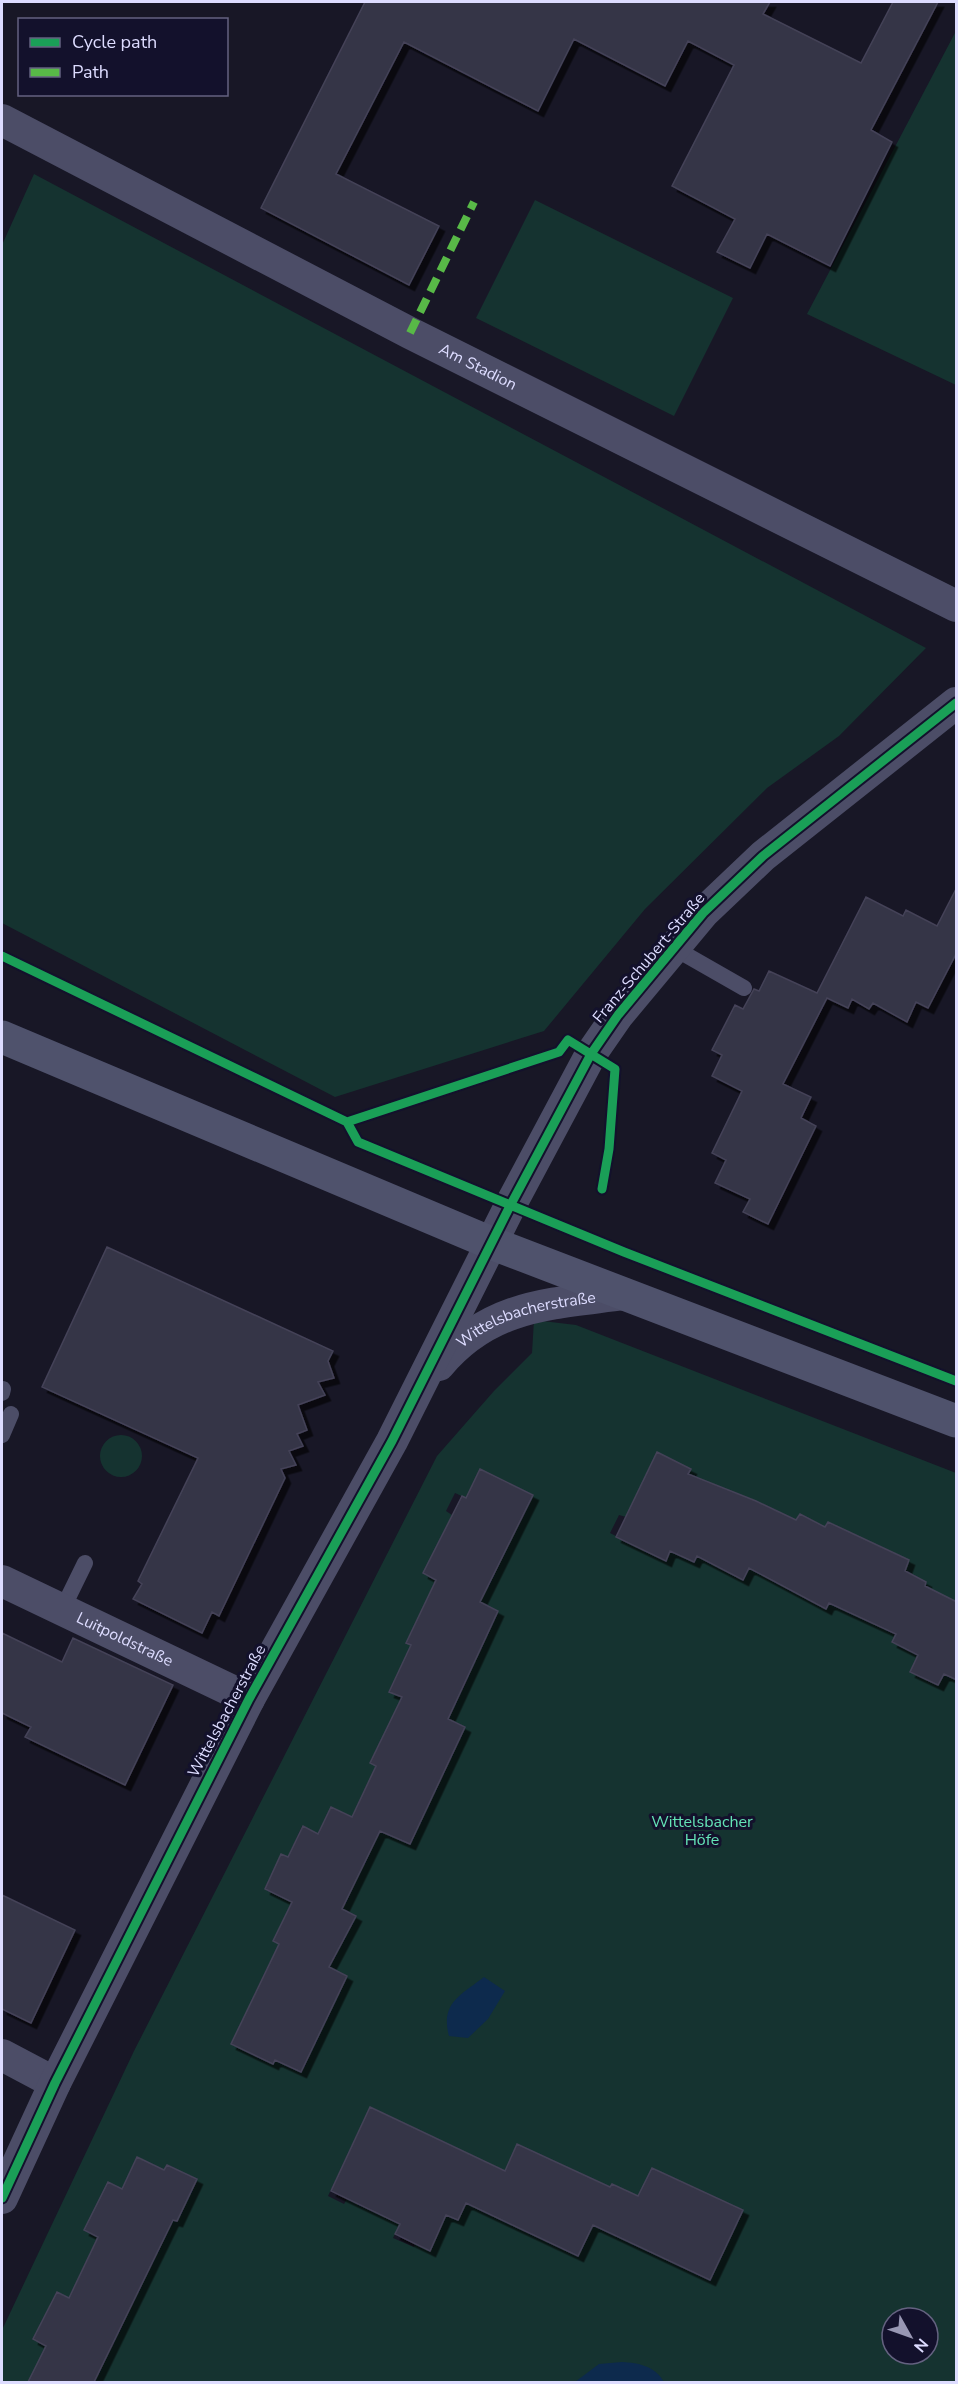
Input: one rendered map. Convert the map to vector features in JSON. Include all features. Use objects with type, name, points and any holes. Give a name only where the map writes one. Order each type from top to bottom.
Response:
[{"type":"main road","points":[[2,1037],[491,1243],[957,1421]]},
{"type":"street","name":"Am Stadion","points":[[2,120],[410,333],[957,606]]},
{"type":"street","name":"Franz-Schubert-Straße","points":[[491,1243],[591,1053],[618,1015],[703,913],[763,856],[957,703]]},
{"type":"street","name":"Wittelsbacherstraße","points":[[2,2198],[55,2083],[249,1699],[392,1441],[491,1243]]},
{"type":"street","name":"Wittelsbacherstraße","points":[[416,1393],[456,1345],[486,1324],[512,1313],[537,1307],[624,1294]]},
{"type":"street","name":"Luitpoldstraße","points":[[2,1581],[249,1699]]},
{"type":"street","points":[[2,2055],[55,2083]]},
{"type":"lane","points":[[674,948],[744,988]]},
{"type":"lane","points":[[2,1435],[11,1414]]},
{"type":"lane","points":[[62,1610],[85,1563]]},
{"type":"green space","points":[[956,31],[956,385],[807,314]]},
{"type":"green space","points":[[34,174],[926,648],[839,736],[767,788],[645,909],[544,1031],[335,1097],[2,923],[2,245]]},
{"type":"green space","points":[[535,200],[733,298],[674,416],[476,318]]},
{"type":"green space","name":"Wittelsbacher Höfe","points":[[534,1320],[576,1325],[956,1473],[956,1602],[925,1586],[926,1582],[905,1571],[909,1560],[828,1522],[825,1527],[800,1514],[796,1520],[688,1474],[691,1469],[626,1517],[619,1515],[610,1533],[665,1561],[670,1550],[697,1556],[743,1579],[749,1568],[833,1595],[857,1616],[896,1635],[892,1642],[918,1655],[910,1672],[938,1685],[944,1674],[956,1680],[956,2382],[94,2382],[104,2362],[93,2356],[120,2330],[157,2253],[160,2213],[177,2221],[197,2179],[167,2165],[164,2170],[122,2189],[108,2182],[84,2230],[98,2237],[69,2298],[56,2293],[34,2339],[46,2346],[28,2382],[2,2382],[2,2330],[134,2051],[437,1456],[494,1391],[532,1353]],"holes":[[[480,1470],[533,1496],[480,1602],[498,1611],[484,1641],[456,1675],[467,1680],[448,1719],[465,1728],[410,1844],[374,1828],[370,1850],[360,1870],[333,1905],[355,1916],[329,1967],[347,1976],[329,2014],[294,2044],[311,2052],[302,2072],[275,2060],[273,2064],[261,1999],[254,1995],[271,1960],[282,1966],[291,1950],[273,1941],[292,1902],[265,1888],[281,1854],[288,1857],[302,1826],[318,1834],[331,1807],[352,1817],[376,1766],[370,1762],[386,1730],[413,1702],[390,1692],[411,1645],[447,1586],[424,1573],[452,1515],[446,1511],[455,1493],[466,1498]],[[370,2107],[505,2171],[517,2145],[610,2187],[638,2196],[652,2168],[743,2211],[710,2279],[593,2225],[577,2256],[466,2203],[458,2220],[446,2215],[430,2250],[415,2244],[414,2247],[393,2238],[405,2213],[378,2214],[347,2199],[344,2204],[328,2196]]]},
{"type":"green space","points":[[121,1435],[129,1436],[136,1441],[141,1448],[141,1464],[136,1471],[129,1476],[121,1477],[113,1476],[106,1471],[101,1464],[100,1456],[101,1448],[106,1441],[113,1436]]},
{"type":"water","points":[[484,1977],[505,1991],[488,2019],[468,2038],[449,2036],[447,2015],[454,2001]]},
{"type":"water","points":[[622,2362],[646,2366],[656,2372],[664,2382],[575,2382],[599,2364]]},
{"type":"building","points":[[365,2],[770,2],[763,14],[861,63],[893,2],[938,2],[871,130],[892,142],[830,266],[767,234],[750,268],[717,252],[735,219],[672,186],[734,65],[688,41],[665,86],[574,39],[538,111],[404,42],[336,174],[439,226],[409,285],[261,208]]},
{"type":"building","points":[[957,887],[957,952],[928,1008],[916,1002],[907,1022],[873,1003],[869,1009],[852,999],[848,1008],[827,998],[783,1084],[811,1097],[801,1118],[816,1126],[768,1224],[743,1212],[750,1199],[715,1183],[726,1160],[712,1153],[742,1091],[712,1076],[722,1055],[712,1050],[735,1005],[743,1009],[754,989],[759,991],[769,971],[817,993],[866,897],[903,916],[906,910],[937,926]]},
{"type":"building","points":[[107,1247],[333,1351],[328,1361],[334,1378],[318,1382],[325,1395],[298,1405],[307,1430],[297,1434],[303,1446],[289,1451],[296,1465],[281,1469],[285,1478],[219,1616],[212,1612],[202,1633],[133,1599],[142,1584],[138,1581],[198,1458],[42,1387]]},
{"type":"building","points":[[657,1452],[691,1469],[688,1474],[756,1501],[796,1520],[800,1514],[825,1527],[828,1522],[909,1560],[905,1571],[926,1582],[925,1586],[957,1602],[957,1680],[944,1674],[938,1685],[910,1672],[918,1655],[892,1642],[896,1634],[829,1603],[826,1609],[749,1568],[743,1580],[697,1556],[694,1562],[670,1551],[666,1561],[616,1537]]},
{"type":"building","points":[[480,1469],[533,1495],[480,1602],[498,1611],[448,1719],[465,1727],[410,1844],[380,1831],[342,1909],[356,1916],[329,1967],[347,1976],[301,2072],[275,2060],[273,2064],[231,2044],[279,1944],[273,1941],[292,1902],[265,1889],[281,1854],[288,1857],[303,1826],[318,1834],[331,1807],[352,1817],[376,1766],[370,1763],[402,1697],[389,1692],[411,1645],[406,1643],[436,1580],[423,1573],[462,1496],[466,1498]]},
{"type":"building","points":[[2,1633],[62,1662],[73,1638],[173,1685],[125,1785],[25,1737],[31,1727],[2,1713]]},
{"type":"building","points":[[2,1895],[75,1930],[31,2023],[2,2009]]},
{"type":"building","points":[[370,2107],[505,2171],[517,2144],[610,2187],[612,2184],[638,2196],[652,2168],[743,2210],[710,2280],[593,2225],[578,2256],[466,2203],[458,2220],[446,2215],[430,2251],[395,2234],[400,2224],[331,2191]]},
{"type":"building","points":[[137,2157],[164,2170],[167,2165],[197,2179],[177,2221],[173,2220],[94,2382],[28,2382],[46,2346],[33,2339],[57,2292],[69,2298],[98,2237],[84,2230],[108,2182],[122,2189]]},
{"type":"marked path","points":[[410,333],[474,202]]},
{"type":"cycle path","points":[[2,2198],[55,2083],[249,1699],[392,1441],[510,1206],[591,1054],[618,1015],[703,913],[763,856],[956,703]]},
{"type":"cycle path","points":[[2,956],[347,1122],[559,1052],[568,1040],[615,1069],[609,1149],[602,1189]]},
{"type":"cycle path","points":[[347,1122],[358,1142],[624,1252],[956,1381]]}]
